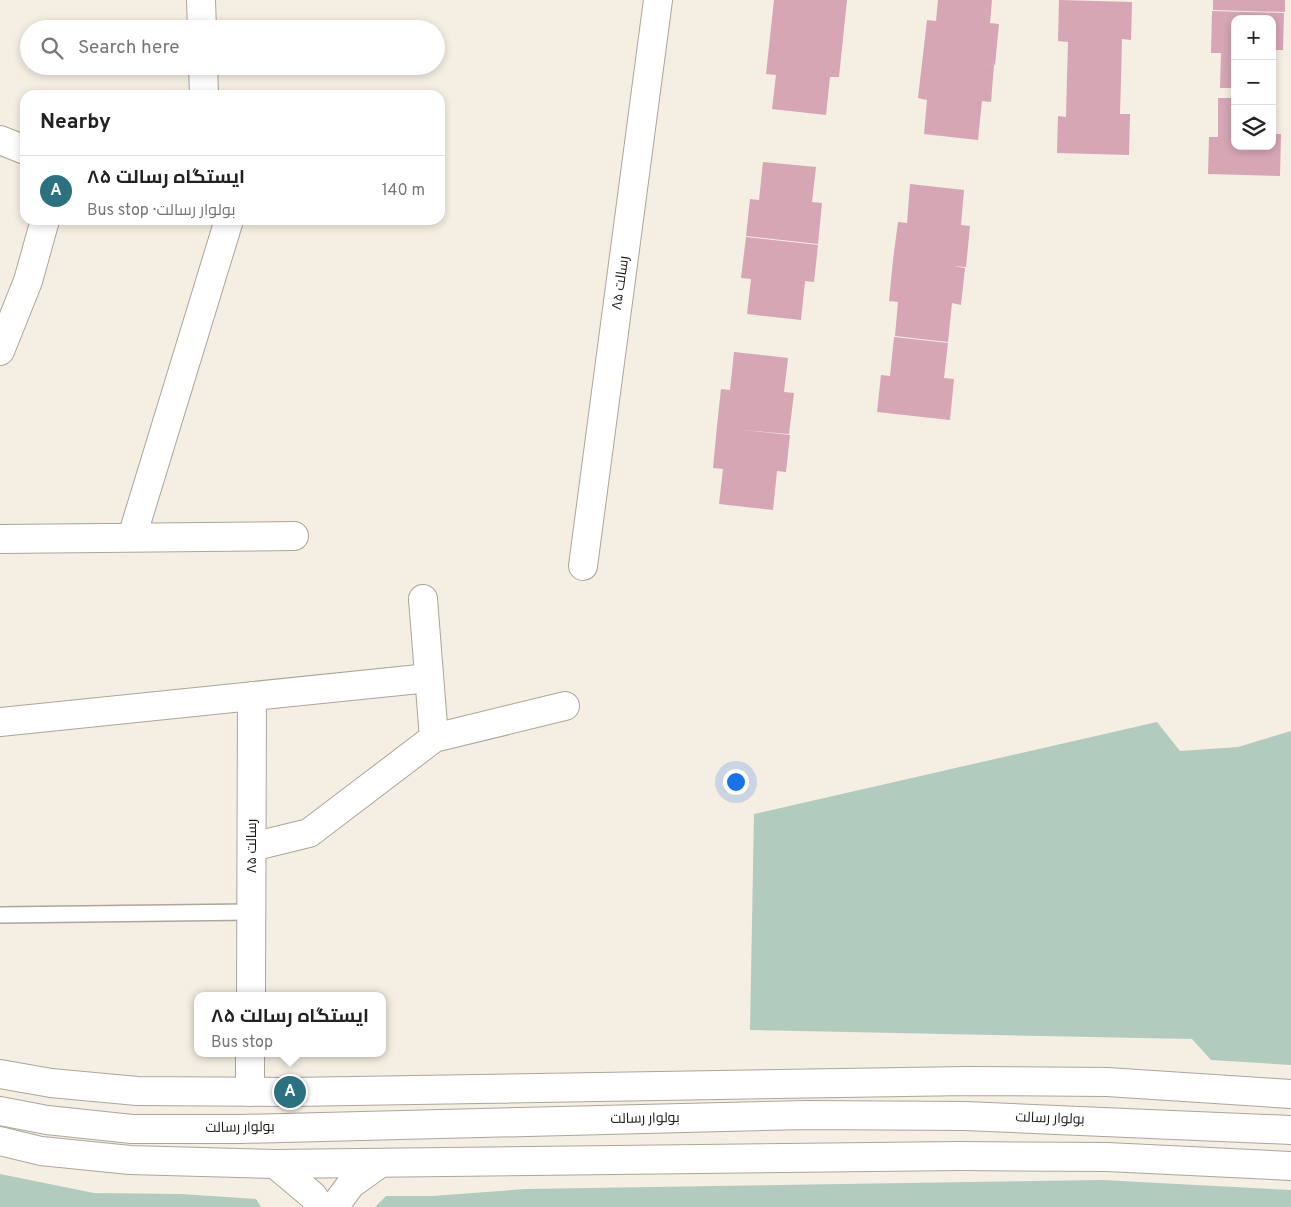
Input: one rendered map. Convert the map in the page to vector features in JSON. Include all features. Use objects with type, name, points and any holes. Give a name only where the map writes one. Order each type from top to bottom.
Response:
[{"type":"street","points":[[201,0],[202,20]]},
{"type":"street","name":"رسالت ۸۵","points":[[583,566],[658,0]]},
{"type":"street","points":[[203,75],[204,90]]},
{"type":"street","points":[[0,140],[20,148]]},
{"type":"street","points":[[0,351],[28,281],[45,225]]},
{"type":"street","points":[[132,537],[227,225]]},
{"type":"street","points":[[0,538],[294,536]]},
{"type":"street","points":[[423,599],[434,738]]},
{"type":"street","points":[[0,722],[429,678]]},
{"type":"street","name":"رسالت ۸۵","points":[[251,992],[252,696]]},
{"type":"street","points":[[252,846],[309,833],[434,738],[566,706]]},
{"type":"street","points":[[250,1057],[250,1092]]},
{"type":"street","points":[[0,1074],[51,1083],[137,1091],[250,1092],[806,1085],[967,1081],[1107,1082],[1291,1094]]},
{"type":"street","name":"بولوار رسالت","points":[[0,1111],[47,1120],[132,1129],[240,1129],[806,1115],[974,1116],[1291,1130]]},
{"type":"street","points":[[0,1141],[41,1151],[130,1160],[275,1164],[960,1156],[1107,1157],[1291,1166]]},
{"type":"street","points":[[275,1164],[313,1196],[320,1207]]},
{"type":"street","points":[[334,1207],[351,1184],[379,1164]]},
{"type":"lane","points":[[0,915],[251,912]]},
{"type":"green space","points":[[1157,722],[1180,751],[1238,747],[1291,731],[1291,1065],[1211,1060],[1192,1039],[750,1030],[754,814]]},
{"type":"green space","points":[[0,1174],[94,1193],[181,1194],[256,1199],[261,1207],[0,1207]]},
{"type":"green space","points":[[1102,1180],[1291,1190],[1291,1207],[375,1207],[386,1196],[432,1196],[525,1189]]},
{"type":"building","points":[[774,0],[847,0],[839,77],[830,77],[826,115],[772,109],[776,75],[766,74]]},
{"type":"building","points":[[938,0],[992,0],[990,23],[999,24],[995,65],[980,63],[994,65],[991,102],[982,101],[978,140],[924,134],[927,100],[918,98],[927,20],[936,21]]},
{"type":"building","points":[[1059,0],[1132,2],[1131,40],[1122,39],[1120,114],[1130,114],[1129,155],[1057,153],[1058,116],[1066,117],[1068,42],[1058,41]]},
{"type":"building","points":[[1213,0],[1285,0],[1285,12],[1213,10]]},
{"type":"building","points":[[1212,11],[1284,13],[1283,50],[1276,50],[1276,15],[1231,15],[1231,88],[1220,88],[1221,53],[1211,53]]},
{"type":"building","points":[[1218,98],[1231,98],[1231,150],[1276,150],[1276,134],[1281,134],[1280,176],[1208,174],[1209,137],[1218,137]]},
{"type":"building","points":[[763,162],[816,167],[812,202],[822,203],[818,244],[746,236],[750,199],[759,200]]},
{"type":"building","points":[[910,184],[964,190],[961,225],[970,226],[966,267],[953,266],[965,268],[961,305],[952,303],[948,342],[895,336],[898,302],[889,301],[893,260],[898,222],[907,223]]},
{"type":"building","points":[[746,237],[818,245],[814,282],[805,281],[801,320],[747,314],[751,279],[741,278]]},
{"type":"building","points":[[894,337],[948,343],[944,378],[954,379],[950,420],[877,412],[881,375],[890,376]]},
{"type":"building","points":[[734,352],[788,358],[784,392],[794,393],[789,434],[742,430],[790,435],[786,472],[777,471],[773,510],[719,504],[723,469],[713,468],[717,426],[721,389],[730,390]]},
{"type":"place","name":"ایستگاه رسالت ۸۵","points":[[290,1092]]}]
